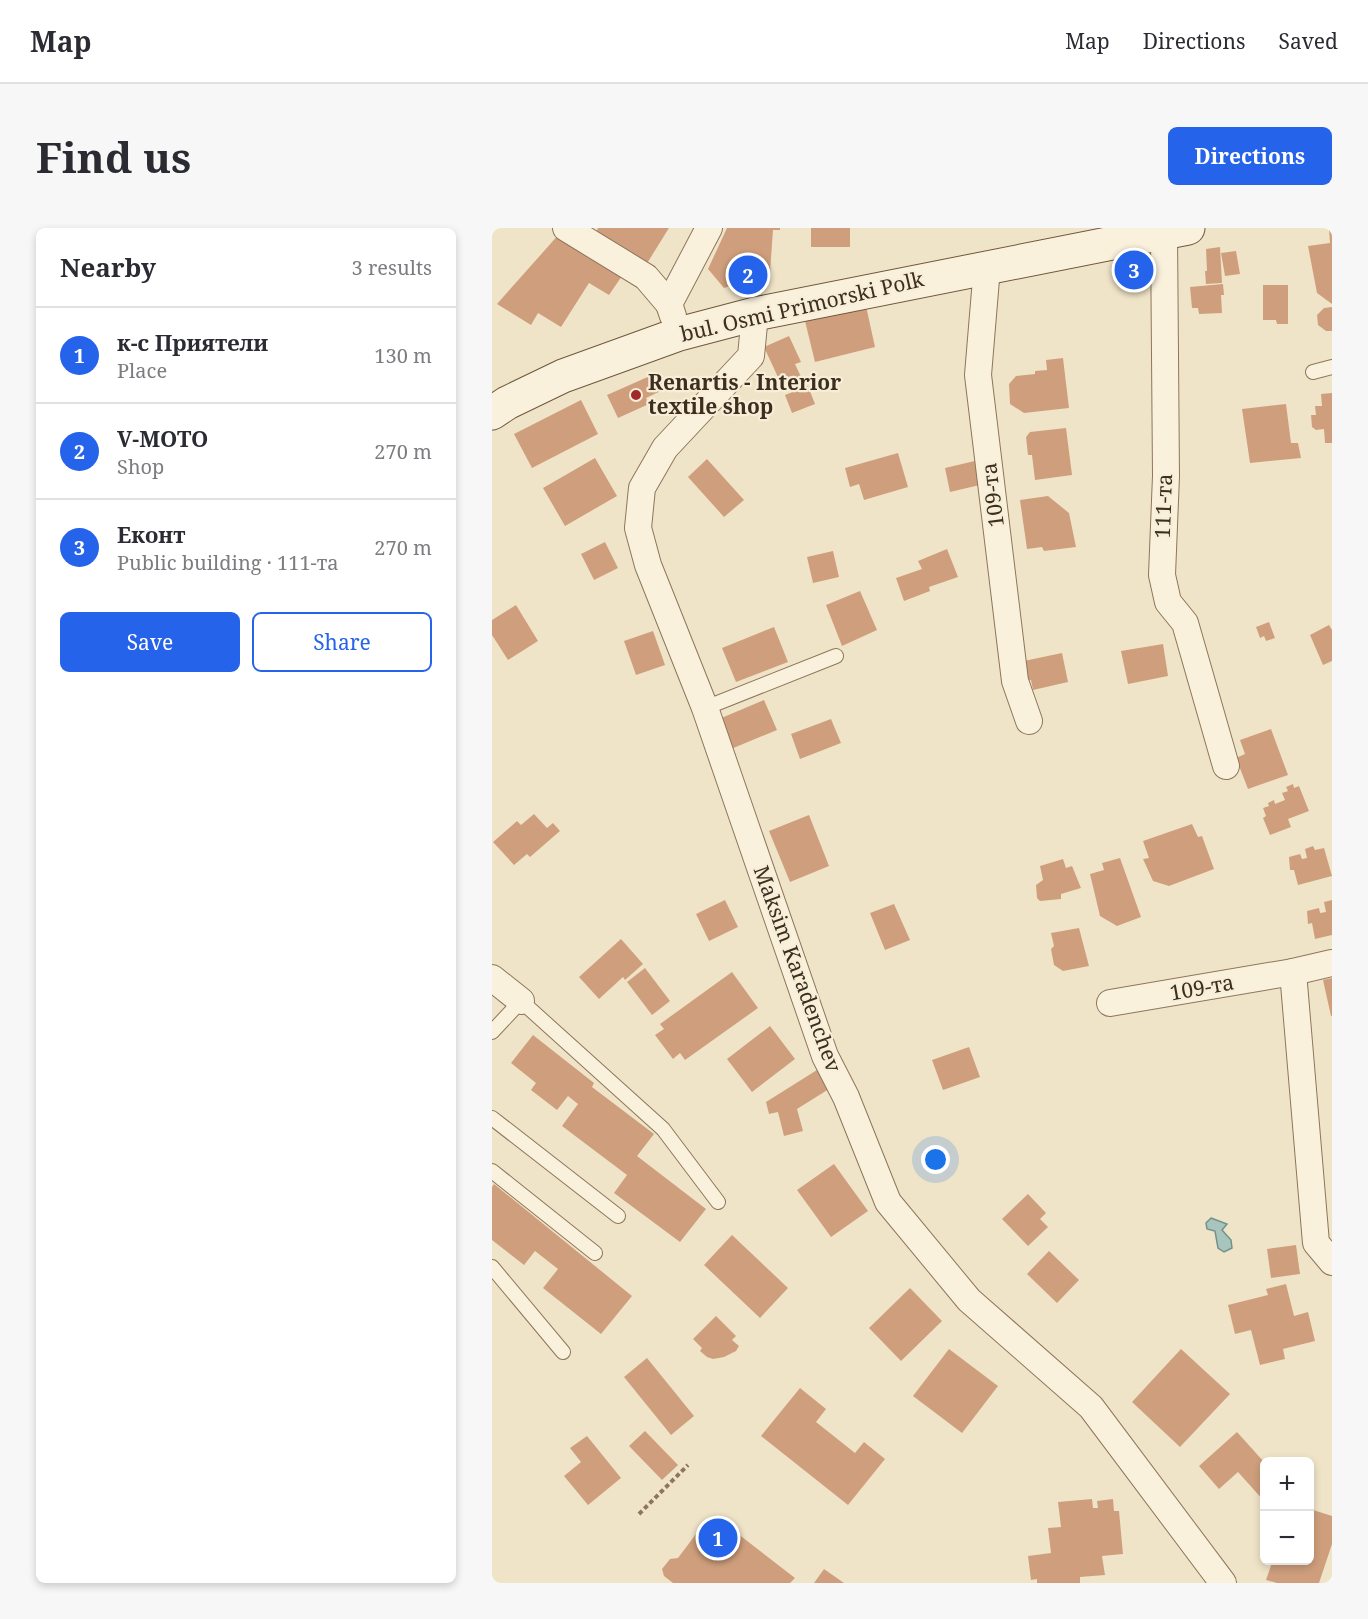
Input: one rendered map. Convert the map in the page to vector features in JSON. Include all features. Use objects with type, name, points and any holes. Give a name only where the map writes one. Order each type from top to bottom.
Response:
[{"type":"main road","name":"bul. Osmi Primorski Polk","points":[[492,413],[507,403],[674,319],[755,314],[1176,230]]},
{"type":"street","points":[[566,228],[646,277],[674,319]]},
{"type":"street","points":[[674,319],[709,228]]},
{"type":"street","name":"111-та","points":[[1176,230],[1162,575],[1168,602],[1185,623],[1226,766]]},
{"type":"street","name":"109-та","points":[[987,267],[978,375],[1016,681],[1029,720]]},
{"type":"street","name":"Maksim Karadenchev","points":[[755,314],[752,356],[665,448],[642,488],[638,528],[648,565],[705,708],[825,1056],[846,1096],[888,1202],[969,1300],[1091,1407],[1223,1583]]},
{"type":"street","name":"109-та","points":[[1110,1003],[1293,972],[1332,963]]},
{"type":"street","points":[[1293,972],[1316,1243],[1332,1262]]},
{"type":"street","points":[[492,978],[521,1001]]},
{"type":"lane","points":[[1313,372],[1332,367]]},
{"type":"lane","points":[[705,708],[836,656]]},
{"type":"lane","points":[[492,1032],[521,1001],[663,1129],[718,1202]]},
{"type":"lane","points":[[492,1118],[618,1216]]},
{"type":"lane","points":[[492,1171],[595,1253]]},
{"type":"lane","points":[[492,1267],[563,1352]]},
{"type":"path","points":[[639,1514],[688,1465]]},
{"type":"water","points":[[1211,1218],[1227,1224],[1222,1230],[1231,1240],[1232,1248],[1224,1252],[1218,1248],[1215,1231],[1207,1229],[1206,1223]]},
{"type":"building","points":[[598,228],[669,228],[646,265],[595,235]]},
{"type":"building","points":[[727,228],[780,228],[780,230],[773,230],[770,273],[724,288],[708,269]]},
{"type":"building","points":[[811,228],[850,228],[850,247],[811,247]]},
{"type":"building","points":[[1332,228],[1332,304],[1317,293],[1308,246],[1330,243],[1329,229]]},
{"type":"building","points":[[560,233],[624,273],[609,295],[589,283],[561,327],[538,313],[531,325],[497,304]]},
{"type":"building","points":[[1220,247],[1222,283],[1206,284],[1206,249]]},
{"type":"building","points":[[1236,251],[1240,274],[1225,276],[1221,253]]},
{"type":"building","points":[[1138,257],[1140,278],[1128,280],[1125,259]]},
{"type":"building","points":[[1223,284],[1222,313],[1199,314],[1198,308],[1192,308],[1190,287]]},
{"type":"building","points":[[1263,285],[1288,285],[1288,324],[1277,324],[1276,320],[1263,320]]},
{"type":"building","points":[[866,306],[875,347],[815,362],[805,321]]},
{"type":"building","points":[[1332,307],[1332,331],[1326,331],[1318,325],[1317,315],[1324,308]]},
{"type":"building","points":[[789,336],[801,362],[795,364],[802,379],[783,388],[764,347]]},
{"type":"building","points":[[1063,358],[1069,408],[1024,413],[1010,404],[1009,384],[1016,376],[1047,370],[1046,360]]},
{"type":"building","points":[[659,372],[667,388],[646,398],[649,404],[618,418],[607,395]]},
{"type":"building","points":[[808,386],[815,404],[792,413],[785,395]]},
{"type":"building","points":[[1332,393],[1332,443],[1325,443],[1324,429],[1316,430],[1312,427],[1311,415],[1316,415],[1315,406],[1322,406],[1321,394]]},
{"type":"building","points":[[581,400],[598,434],[532,468],[514,434]]},
{"type":"building","points":[[1286,404],[1291,443],[1298,443],[1301,458],[1250,463],[1242,409]]},
{"type":"building","points":[[1066,428],[1072,475],[1035,480],[1032,455],[1028,455],[1026,437],[1030,432]]},
{"type":"building","points":[[898,453],[908,487],[864,500],[859,484],[850,487],[845,468]]},
{"type":"building","points":[[595,458],[617,496],[565,526],[543,488]]},
{"type":"building","points":[[707,459],[744,500],[724,517],[688,477]]},
{"type":"building","points":[[979,460],[984,484],[950,492],[945,468]]},
{"type":"building","points":[[1048,496],[1069,513],[1076,547],[1044,551],[1042,547],[1027,549],[1020,500]]},
{"type":"building","points":[[605,542],[618,568],[594,580],[581,554]]},
{"type":"building","points":[[947,549],[958,577],[929,587],[930,591],[904,601],[896,578],[922,569],[918,561]]},
{"type":"building","points":[[833,551],[839,577],[813,583],[807,557]]},
{"type":"building","points":[[860,591],[877,630],[842,646],[826,605]]},
{"type":"building","points":[[516,605],[538,641],[508,660],[492,635],[492,620]]},
{"type":"building","points":[[1269,622],[1275,638],[1266,641],[1264,636],[1260,638],[1256,627]]},
{"type":"building","points":[[1329,625],[1332,630],[1332,661],[1323,665],[1310,635]]},
{"type":"building","points":[[774,627],[788,662],[736,682],[722,648]]},
{"type":"building","points":[[653,631],[665,665],[636,675],[624,641]]},
{"type":"building","points":[[1163,644],[1168,676],[1128,684],[1121,651]]},
{"type":"building","points":[[1062,653],[1068,682],[1033,690],[1031,680],[1023,682],[1019,662]]},
{"type":"building","points":[[764,700],[777,730],[731,749],[719,719]]},
{"type":"building","points":[[831,719],[841,743],[800,759],[791,734]]},
{"type":"building","points":[[1271,729],[1288,775],[1248,789],[1236,758],[1245,754],[1240,740]]},
{"type":"building","points":[[1293,784],[1294,788],[1299,786],[1309,811],[1288,819],[1291,827],[1270,835],[1263,818],[1266,816],[1263,808],[1269,806],[1268,803],[1274,800],[1275,804],[1285,800],[1282,793],[1288,791],[1286,787]]},
{"type":"building","points":[[534,814],[547,828],[553,823],[560,831],[530,857],[527,854],[514,865],[493,842],[517,821],[521,825]]},
{"type":"building","points":[[809,815],[829,866],[790,882],[769,831]]},
{"type":"building","points":[[1192,824],[1198,837],[1202,836],[1214,869],[1169,886],[1153,881],[1143,859],[1149,858],[1143,841]]},
{"type":"building","points":[[1313,846],[1315,850],[1324,848],[1332,876],[1298,885],[1294,870],[1290,870],[1289,857],[1300,854],[1302,859],[1307,858],[1305,849]]},
{"type":"building","points":[[1120,858],[1141,917],[1117,926],[1100,916],[1090,874],[1104,870],[1102,863]]},
{"type":"building","points":[[1063,859],[1066,868],[1072,866],[1081,888],[1061,894],[1061,899],[1040,901],[1037,898],[1036,885],[1043,880],[1040,866]]},
{"type":"building","points":[[725,900],[738,927],[709,941],[696,914]]},
{"type":"building","points":[[1332,900],[1332,935],[1315,939],[1312,923],[1308,924],[1307,911],[1319,908],[1320,913],[1326,912],[1324,902]]},
{"type":"building","points":[[894,904],[910,940],[885,950],[870,913]]},
{"type":"building","points":[[1079,928],[1089,966],[1063,971],[1054,965],[1051,933]]},
{"type":"building","points":[[621,939],[643,964],[625,980],[623,977],[599,999],[579,977]]},
{"type":"building","points":[[645,968],[670,1001],[652,1015],[627,982]]},
{"type":"building","points":[[732,972],[758,1008],[685,1060],[680,1053],[673,1059],[655,1035],[664,1029],[660,1024]]},
{"type":"building","points":[[1332,978],[1332,1016],[1331,1016],[1323,980]]},
{"type":"building","points":[[770,1026],[795,1059],[752,1092],[727,1059]]},
{"type":"building","points":[[533,1035],[594,1083],[592,1087],[654,1134],[637,1156],[706,1209],[680,1242],[614,1193],[627,1175],[562,1126],[578,1104],[568,1096],[557,1110],[531,1090],[536,1083],[511,1063]]},
{"type":"building","points":[[969,1047],[980,1077],[943,1090],[932,1060]]},
{"type":"building","points":[[817,1070],[829,1089],[797,1109],[803,1131],[784,1136],[778,1112],[769,1114],[766,1102]]},
{"type":"building","points":[[834,1164],[868,1211],[831,1237],[797,1190]]},
{"type":"building","points":[[494,1184],[632,1296],[601,1334],[543,1288],[558,1269],[535,1251],[524,1265],[492,1240],[492,1187]]},
{"type":"building","points":[[1028,1194],[1046,1213],[1040,1219],[1048,1227],[1028,1246],[1002,1219]]},
{"type":"building","points":[[732,1235],[788,1288],[760,1318],[704,1265]]},
{"type":"building","points":[[1296,1245],[1300,1274],[1271,1278],[1267,1249]]},
{"type":"building","points":[[1049,1251],[1079,1280],[1057,1303],[1027,1274]]},
{"type":"building","points":[[1286,1284],[1294,1316],[1308,1312],[1315,1341],[1283,1349],[1285,1359],[1260,1365],[1251,1330],[1235,1334],[1228,1305],[1268,1295],[1266,1289]]},
{"type":"building","points":[[910,1288],[942,1321],[901,1361],[869,1328]]},
{"type":"building","points":[[716,1316],[736,1336],[732,1340],[739,1346],[736,1351],[724,1357],[713,1359],[700,1351],[702,1348],[693,1339]]},
{"type":"building","points":[[949,1349],[998,1386],[962,1433],[913,1396]]},
{"type":"building","points":[[1181,1349],[1230,1394],[1180,1447],[1132,1402]]},
{"type":"building","points":[[647,1358],[694,1416],[671,1435],[624,1377]]},
{"type":"building","points":[[800,1388],[826,1409],[816,1422],[855,1453],[864,1442],[885,1459],[848,1505],[761,1436]]},
{"type":"building","points":[[645,1431],[678,1465],[662,1480],[629,1446]]},
{"type":"building","points":[[1237,1432],[1260,1458],[1260,1497],[1238,1472],[1219,1489],[1199,1466]]},
{"type":"building","points":[[587,1436],[621,1478],[588,1505],[564,1476],[581,1462],[570,1448]]},
{"type":"building","points":[[1092,1499],[1093,1508],[1098,1508],[1097,1501],[1113,1499],[1114,1511],[1119,1511],[1123,1554],[1102,1556],[1105,1575],[1080,1577],[1080,1583],[1037,1583],[1037,1579],[1031,1580],[1028,1556],[1051,1553],[1048,1528],[1061,1527],[1058,1502]]},
{"type":"building","points":[[1314,1510],[1332,1516],[1332,1544],[1319,1583],[1277,1583],[1266,1580],[1271,1565],[1314,1565]]},
{"type":"building","points":[[715,1516],[795,1578],[790,1583],[673,1583],[664,1576],[662,1569],[670,1559],[678,1558],[708,1518]]},
{"type":"building","points":[[824,1569],[844,1583],[814,1583]]},
{"type":"place","name":"Еконт","points":[[1134,270]]},
{"type":"place","name":"V-MOTO","points":[[748,275]]},
{"type":"place","name":"Renartis - Interior textile shop","points":[[636,395]]},
{"type":"place","name":"к-с Приятели","points":[[718,1538]]}]
